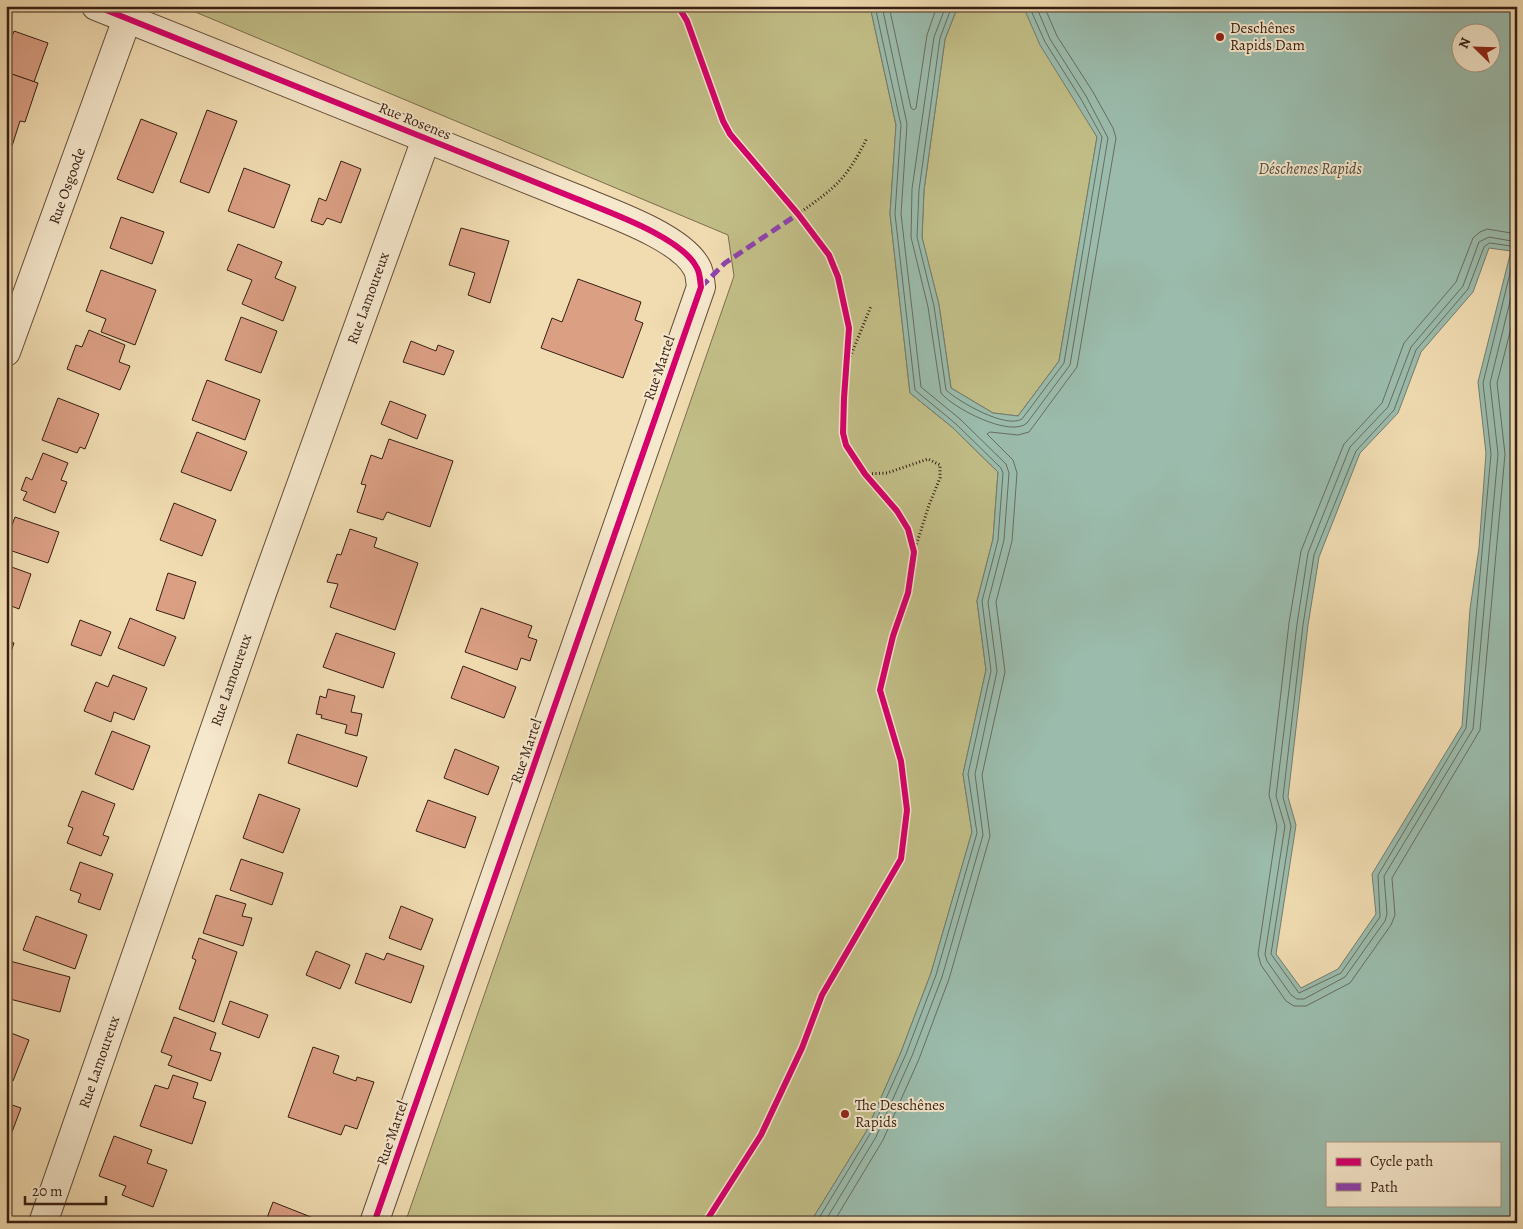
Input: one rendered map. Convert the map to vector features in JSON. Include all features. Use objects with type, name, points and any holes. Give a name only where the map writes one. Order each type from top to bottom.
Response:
[{"type":"street","name":"Rue Rosenes","points":[[96,6],[655,232],[682,251],[698,268],[701,287]]},
{"type":"street","name":"Rue Osgoode","points":[[6,352],[127,19]]},
{"type":"street","name":"Rue Lamoureux","points":[[43,1223],[262,592],[426,139]]},
{"type":"street","name":"Rue Martel","points":[[374,1223],[701,287]]},
{"type":"path","points":[[798,214],[832,190],[850,172],[867,138]]},
{"type":"path","points":[[792,206],[803,220]]},
{"type":"path","points":[[849,360],[871,306]]},
{"type":"path","points":[[848,369],[849,336]]},
{"type":"path","points":[[865,474],[888,473],[928,459],[940,465],[940,478],[914,552]]},
{"type":"path","points":[[861,468],[872,482]]},
{"type":"path","points":[[910,537],[914,560]]},
{"type":"shaded area","points":[[181,6],[870,6],[896,125],[890,214],[910,393],[952,427],[998,472],[993,539],[977,601],[986,670],[963,774],[972,832],[931,973],[901,1052],[866,1132],[810,1223],[405,1223],[734,276],[728,235]]},
{"type":"shaded area","points":[[958,6],[1025,6],[1097,137],[1059,361],[1018,416],[993,413],[951,388],[939,305],[922,238],[924,190],[945,39]]},
{"type":"water","name":"Déschenes Rapids","points":[[870,6],[958,6],[945,39],[924,190],[922,237],[939,305],[951,388],[993,413],[1018,416],[1059,361],[1097,137],[1040,45],[1023,6],[1517,6],[1517,1223],[810,1223],[866,1132],[901,1052],[931,973],[972,832],[963,774],[986,670],[977,601],[993,539],[998,472],[952,427],[910,393],[890,214],[896,125]],"holes":[[[1489,248],[1511,251],[1478,382],[1486,453],[1479,548],[1470,609],[1462,726],[1372,874],[1376,914],[1338,969],[1301,988],[1276,954],[1296,825],[1288,797],[1308,625],[1319,557],[1360,453],[1398,413],[1421,352],[1473,292]]]},
{"type":"building","points":[[14,31],[48,43],[34,82],[6,72],[6,52]]},
{"type":"building","points":[[6,72],[38,83],[25,122],[20,121],[12,146],[6,144]]},
{"type":"building","points":[[207,110],[237,121],[209,193],[180,182]]},
{"type":"building","points":[[141,119],[177,133],[153,193],[117,179]]},
{"type":"building","points":[[341,161],[361,169],[341,223],[327,218],[323,225],[311,221],[319,198],[326,201]]},
{"type":"building","points":[[244,168],[290,185],[274,228],[228,211]]},
{"type":"building","points":[[121,217],[164,232],[152,264],[110,248]]},
{"type":"building","points":[[461,228],[509,241],[490,303],[468,295],[475,273],[449,265]]},
{"type":"building","points":[[238,244],[282,262],[275,278],[296,287],[283,321],[242,304],[252,280],[227,270]]},
{"type":"building","points":[[101,270],[156,290],[135,345],[101,332],[106,319],[86,311]]},
{"type":"building","points":[[578,279],[641,302],[635,320],[643,323],[623,378],[541,348],[552,318],[562,322]]},
{"type":"building","points":[[241,317],[277,331],[261,373],[225,360]]},
{"type":"building","points":[[89,330],[125,345],[119,362],[130,366],[120,390],[67,369],[76,345],[82,347]]},
{"type":"building","points":[[411,341],[436,351],[438,345],[454,351],[444,375],[403,362]]},
{"type":"building","points":[[207,380],[260,400],[245,440],[192,420]]},
{"type":"building","points":[[58,398],[99,414],[85,449],[80,447],[77,453],[42,440]]},
{"type":"building","points":[[390,401],[426,415],[417,439],[381,424]]},
{"type":"building","points":[[197,432],[247,452],[231,491],[181,472]]},
{"type":"building","points":[[389,439],[453,461],[430,527],[387,512],[383,520],[357,512],[366,485],[361,484],[371,455],[382,459]]},
{"type":"building","points":[[43,453],[68,463],[61,480],[67,482],[55,513],[23,500],[27,492],[21,490],[26,477],[32,480]]},
{"type":"building","points":[[174,503],[216,520],[202,556],[160,540]]},
{"type":"building","points":[[15,517],[59,532],[48,563],[6,549],[6,541]]},
{"type":"building","points":[[350,529],[377,538],[374,547],[418,563],[395,630],[330,607],[338,584],[327,582],[337,554],[341,555]]},
{"type":"building","points":[[6,565],[31,574],[19,609],[6,604]]},
{"type":"building","points":[[168,573],[196,582],[184,619],[156,610]]},
{"type":"building","points":[[481,608],[532,626],[528,637],[537,640],[530,661],[521,658],[517,670],[465,652]]},
{"type":"building","points":[[130,618],[176,637],[164,666],[118,648]]},
{"type":"building","points":[[80,620],[111,632],[101,656],[71,645]]},
{"type":"building","points":[[336,633],[395,653],[383,688],[323,667]]},
{"type":"building","points":[[6,640],[14,643],[6,666]]},
{"type":"building","points":[[463,666],[516,687],[504,718],[451,698]]},
{"type":"building","points":[[113,675],[147,688],[134,720],[114,712],[111,722],[84,711],[96,682],[108,687]]},
{"type":"building","points":[[328,689],[355,696],[351,712],[362,714],[357,736],[345,733],[347,725],[321,718],[322,715],[316,714],[320,696],[326,698]]},
{"type":"building","points":[[112,731],[150,746],[133,790],[95,774]]},
{"type":"building","points":[[297,734],[367,757],[357,787],[288,763]]},
{"type":"building","points":[[455,749],[499,767],[488,795],[444,778]]},
{"type":"building","points":[[82,791],[115,804],[103,835],[109,837],[101,856],[67,843],[73,828],[68,826]]},
{"type":"building","points":[[259,794],[300,809],[283,853],[243,838]]},
{"type":"building","points":[[428,800],[476,817],[465,848],[416,831]]},
{"type":"building","points":[[241,859],[283,873],[272,905],[230,890]]},
{"type":"building","points":[[80,862],[113,874],[100,910],[78,902],[81,894],[70,890]]},
{"type":"building","points":[[216,895],[246,904],[242,916],[252,918],[243,946],[203,933]]},
{"type":"building","points":[[401,906],[433,919],[421,950],[389,938]]},
{"type":"building","points":[[36,916],[87,935],[75,969],[23,950]]},
{"type":"building","points":[[199,938],[237,952],[214,1022],[179,1009],[196,960],[192,958]]},
{"type":"building","points":[[316,951],[350,965],[340,989],[306,975]]},
{"type":"building","points":[[366,953],[384,960],[387,953],[424,966],[411,1003],[355,983]]},
{"type":"building","points":[[6,960],[70,977],[60,1012],[6,998]]},
{"type":"building","points":[[230,1001],[268,1015],[259,1038],[222,1024]]},
{"type":"building","points":[[174,1017],[216,1033],[210,1050],[221,1053],[211,1081],[168,1065],[172,1056],[161,1052]]},
{"type":"building","points":[[6,1031],[29,1040],[13,1081],[6,1078]]},
{"type":"building","points":[[313,1047],[339,1056],[333,1073],[356,1081],[357,1077],[374,1082],[357,1129],[345,1125],[341,1135],[288,1117]]},
{"type":"building","points":[[173,1075],[198,1083],[193,1098],[206,1102],[192,1144],[140,1126],[155,1085],[168,1089]]},
{"type":"building","points":[[6,1103],[21,1108],[6,1148]]},
{"type":"building","points":[[114,1136],[152,1150],[147,1163],[167,1170],[153,1207],[122,1195],[126,1186],[99,1176]]},
{"type":"building","points":[[273,1202],[326,1223],[265,1223]]},
{"type":"marked path","points":[[701,287],[725,263],[798,214]]},
{"type":"cycle path","points":[[96,6],[625,218],[661,236],[676,246],[689,257],[697,268],[699,275],[701,287],[374,1223]]},
{"type":"cycle path","points":[[678,6],[687,21],[723,121],[730,134],[798,214],[829,255],[838,277],[849,328],[843,433],[846,445],[865,474],[897,511],[908,529],[914,552],[908,593],[893,636],[880,690],[901,761],[907,810],[901,859],[822,995],[802,1048],[761,1135],[705,1223]]},
{"type":"place","name":"Deschênes Rapids Dam","points":[[1220,37]]},
{"type":"place","name":"The Deschênes Rapids","points":[[845,1114]]}]
